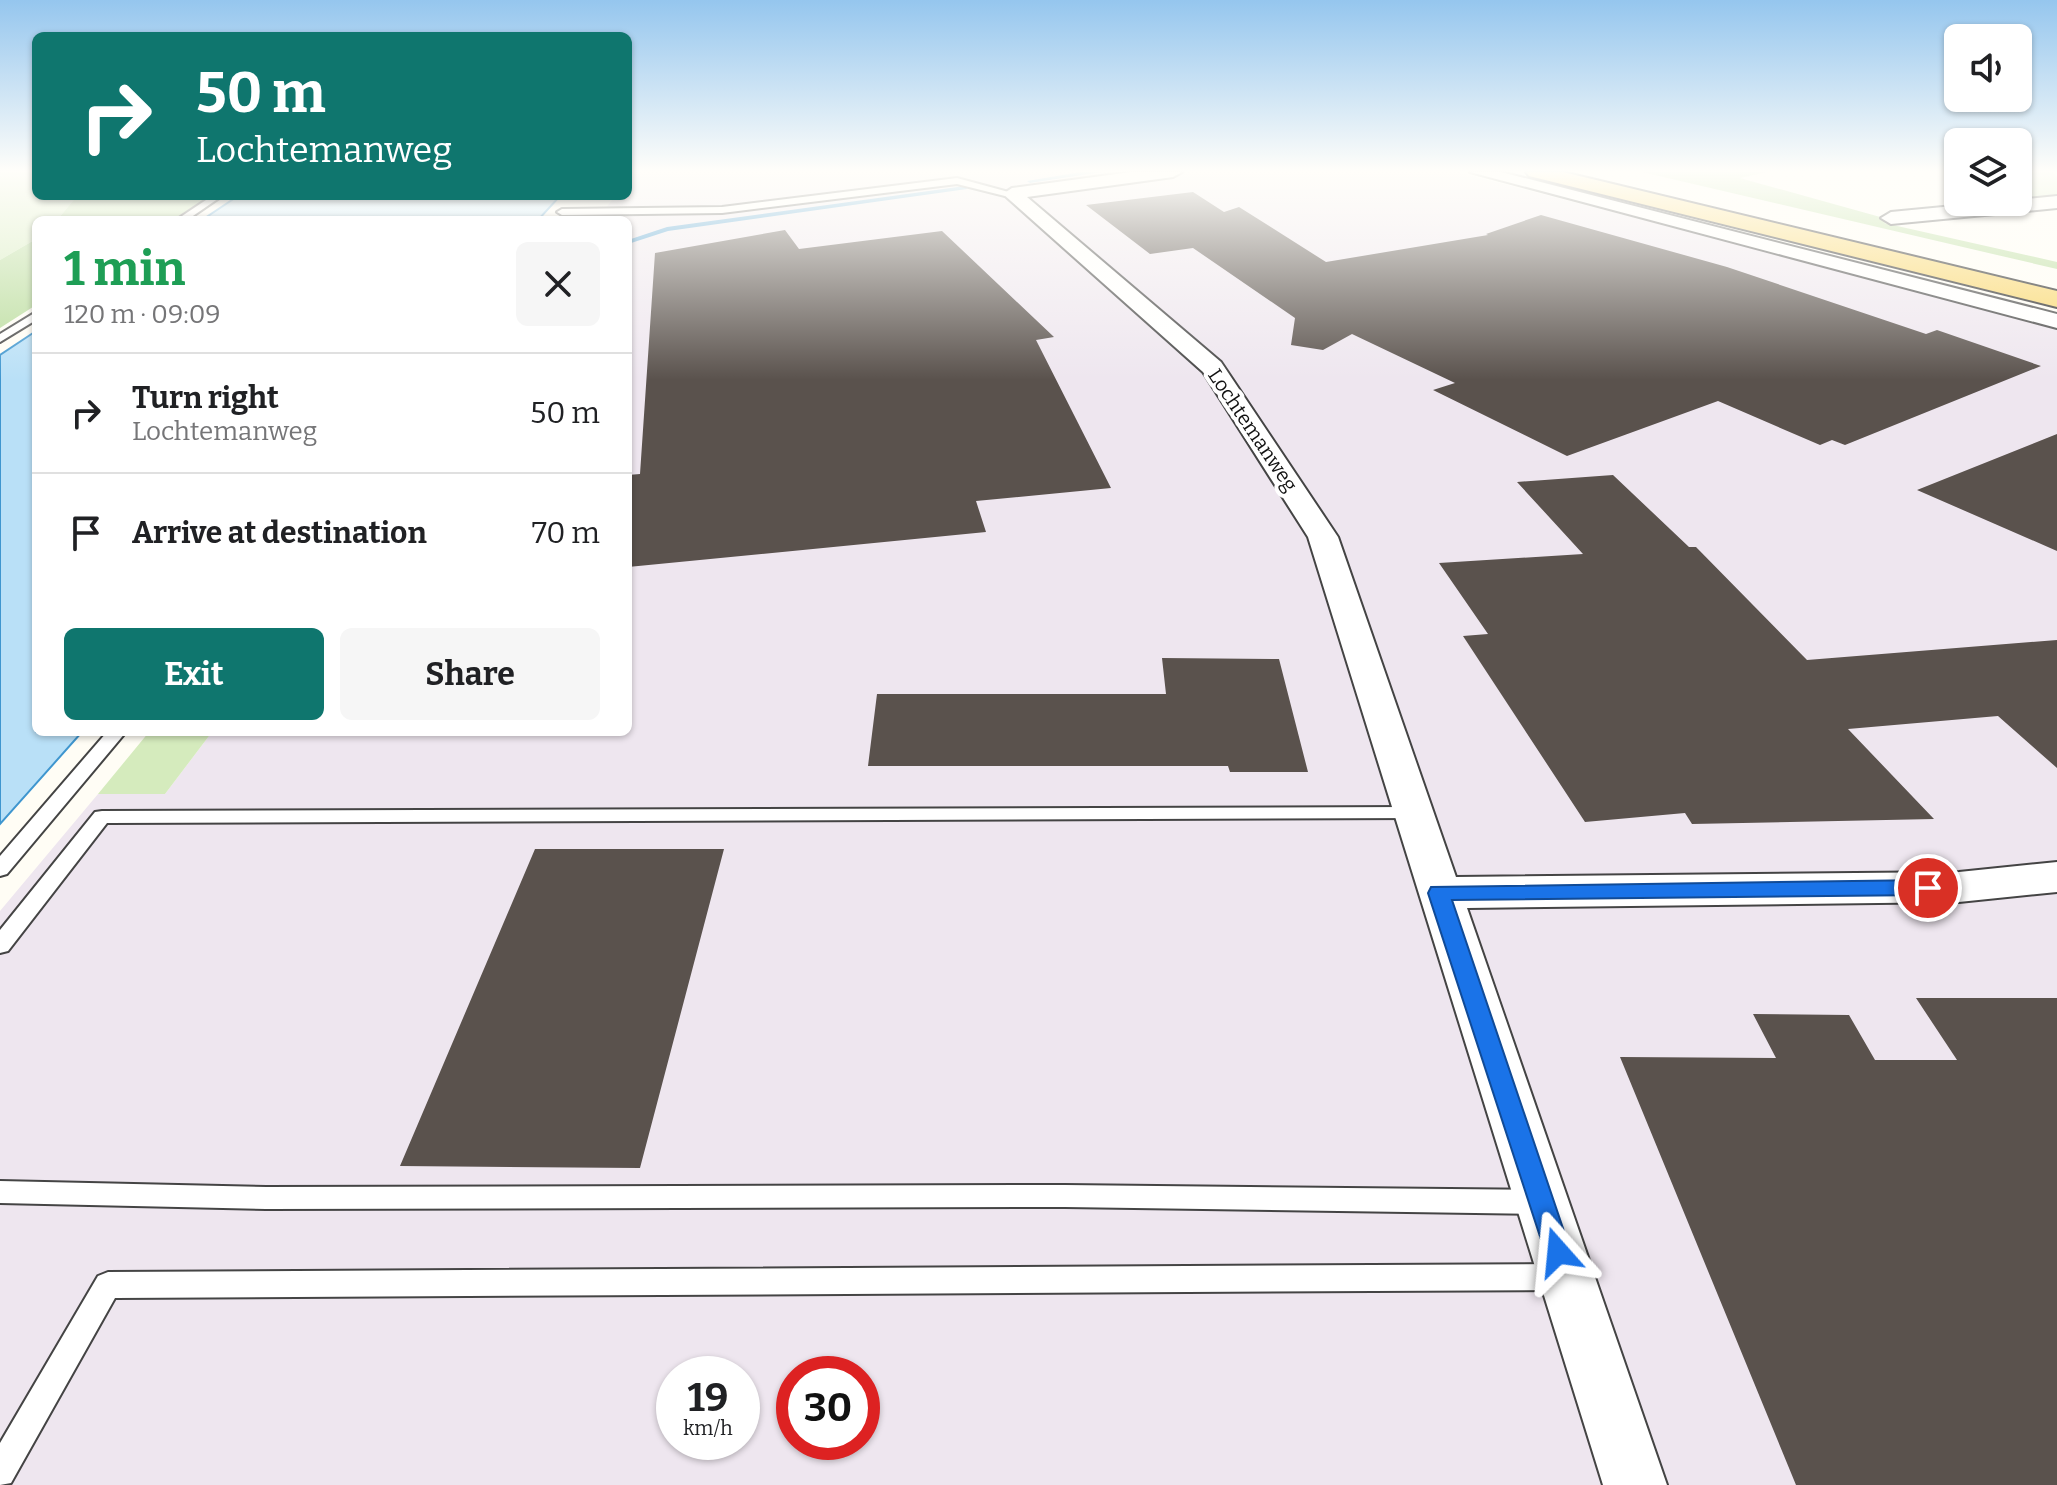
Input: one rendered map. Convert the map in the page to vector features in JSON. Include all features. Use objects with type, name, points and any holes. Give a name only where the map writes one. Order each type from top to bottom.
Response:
[{"type":"main road","points":[[1820,241],[2057,299]]},
{"type":"main road","points":[[1889,241],[2057,280]]},
{"type":"street","name":"Lochtemanweg","points":[[1067,241],[1212,367],[1323,537],[1635,1485]]},
{"type":"street","points":[[1748,241],[2057,321]]},
{"type":"street","points":[[1439,893],[1959,887],[2057,877]]},
{"type":"lane","points":[[0,339],[32,318]]},
{"type":"lane","points":[[0,869],[114,736]]},
{"type":"lane","points":[[0,945],[102,817],[1413,813]]},
{"type":"lane","points":[[0,1192],[266,1198],[1065,1196],[1542,1202]]},
{"type":"lane","points":[[0,1472],[108,1285],[1566,1277]]},
{"type":"shaded area","points":[[632,241],[1727,241],[2057,326],[2057,1485],[0,1485],[0,911],[98,794],[165,794],[209,736],[632,736]]},
{"type":"green space","points":[[0,241],[32,241],[32,241],[0,260]]},
{"type":"green space","points":[[32,241],[32,308],[0,328],[0,260]]},
{"type":"green space","points":[[1938,241],[1965,241],[2057,262],[2057,269]]},
{"type":"green space","points":[[146,736],[209,736],[165,794],[98,794]]},
{"type":"water","points":[[32,334],[32,736],[78,736],[0,824],[0,355]]},
{"type":"building","points":[[721,241],[793,241],[799,249],[860,241],[953,241],[1054,337],[1036,340],[1111,488],[976,501],[986,532],[632,567],[632,475],[640,474],[655,253]]},
{"type":"building","points":[[1133,241],[1293,241],[1326,262],[1450,241],[1635,241],[1727,267],[1926,334],[1937,330],[2041,366],[1845,445],[1832,440],[1820,445],[1718,401],[1567,456],[1433,390],[1455,383],[1352,334],[1323,350],[1291,345],[1295,318],[1193,248],[1150,254]]},
{"type":"building","points":[[2057,434],[2057,551],[1917,490]]},
{"type":"building","points":[[1613,475],[1689,547],[1696,547],[1807,660],[2057,640],[2057,768],[1998,716],[1848,729],[1934,819],[1692,824],[1685,813],[1585,822],[1463,636],[1488,634],[1439,563],[1583,554],[1517,482]]},
{"type":"building","points":[[1162,658],[1279,659],[1308,772],[1230,772],[1228,766],[868,766],[877,694],[1166,694]]},
{"type":"building","points":[[535,849],[724,849],[640,1168],[400,1166]]},
{"type":"building","points":[[1916,998],[2057,998],[2057,1485],[1796,1485],[1620,1057],[1776,1058],[1753,1014],[1849,1015],[1875,1060],[1957,1060]]},
{"type":"route","points":[[1558,1252],[1439,893],[1928,888]]}]
